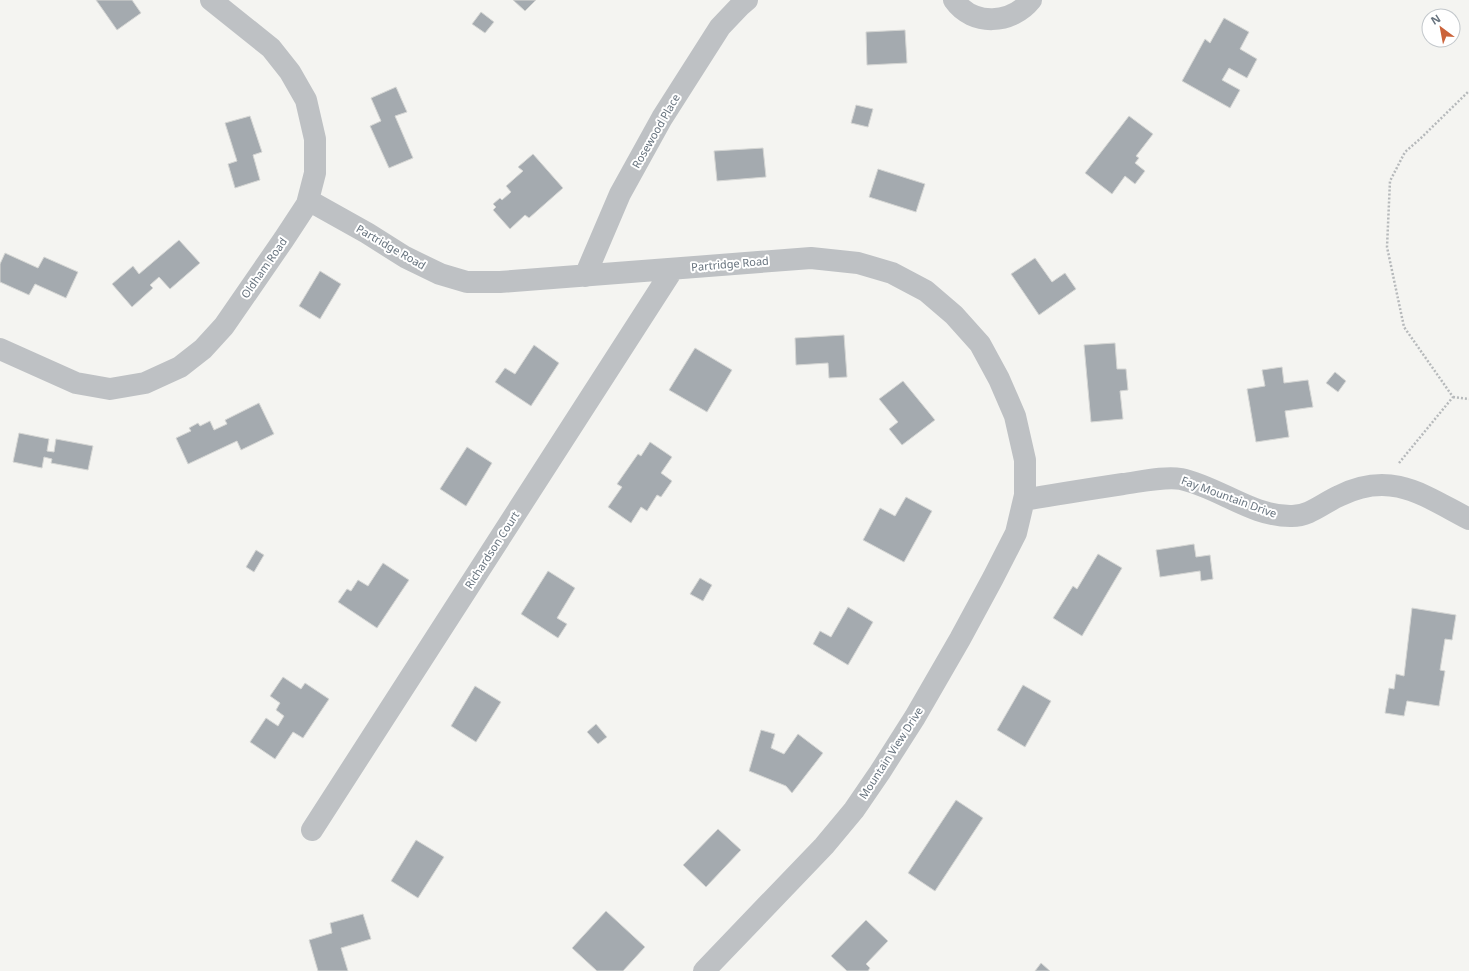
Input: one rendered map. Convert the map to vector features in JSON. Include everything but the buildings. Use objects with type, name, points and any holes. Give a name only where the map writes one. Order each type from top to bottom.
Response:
[{"type":"street","name":"Oldham Road","points":[[0,349],[76,382],[110,389],[146,383],[180,367],[203,349],[224,326],[284,240],[307,204],[315,173],[315,139],[306,100],[290,72],[271,48],[211,0]]},
{"type":"street","name":"Rosewood Place","points":[[585,276],[620,194],[662,118],[720,27],[747,0]]},
{"type":"street","points":[[954,0],[964,10],[972,15],[992,19],[1001,19],[1011,16],[1020,11],[1031,0]]},
{"type":"street","name":"Partridge Road","points":[[308,200],[367,233],[405,257],[440,274],[467,282],[500,282],[811,258],[858,263],[892,273],[926,291],[954,316],[980,344],[999,379],[1015,416],[1025,460],[1024,500]]},
{"type":"street","name":"Richardson Court","points":[[312,830],[672,269]]},
{"type":"street","name":"Fay Mountain Drive","points":[[1024,500],[1152,480],[1179,478],[1206,487],[1228,498],[1276,515],[1294,516],[1313,512],[1338,496],[1360,487],[1382,484],[1404,487],[1469,519]]},
{"type":"street","name":"Mountain View Drive","points":[[704,971],[824,846],[854,810],[880,772],[915,717],[993,578],[1016,533],[1024,500]]},
{"type":"path","points":[[1469,91],[1405,152],[1390,181],[1387,247],[1404,327],[1453,397],[1469,399]]},
{"type":"path","points":[[1382,484],[1453,397]]}]
